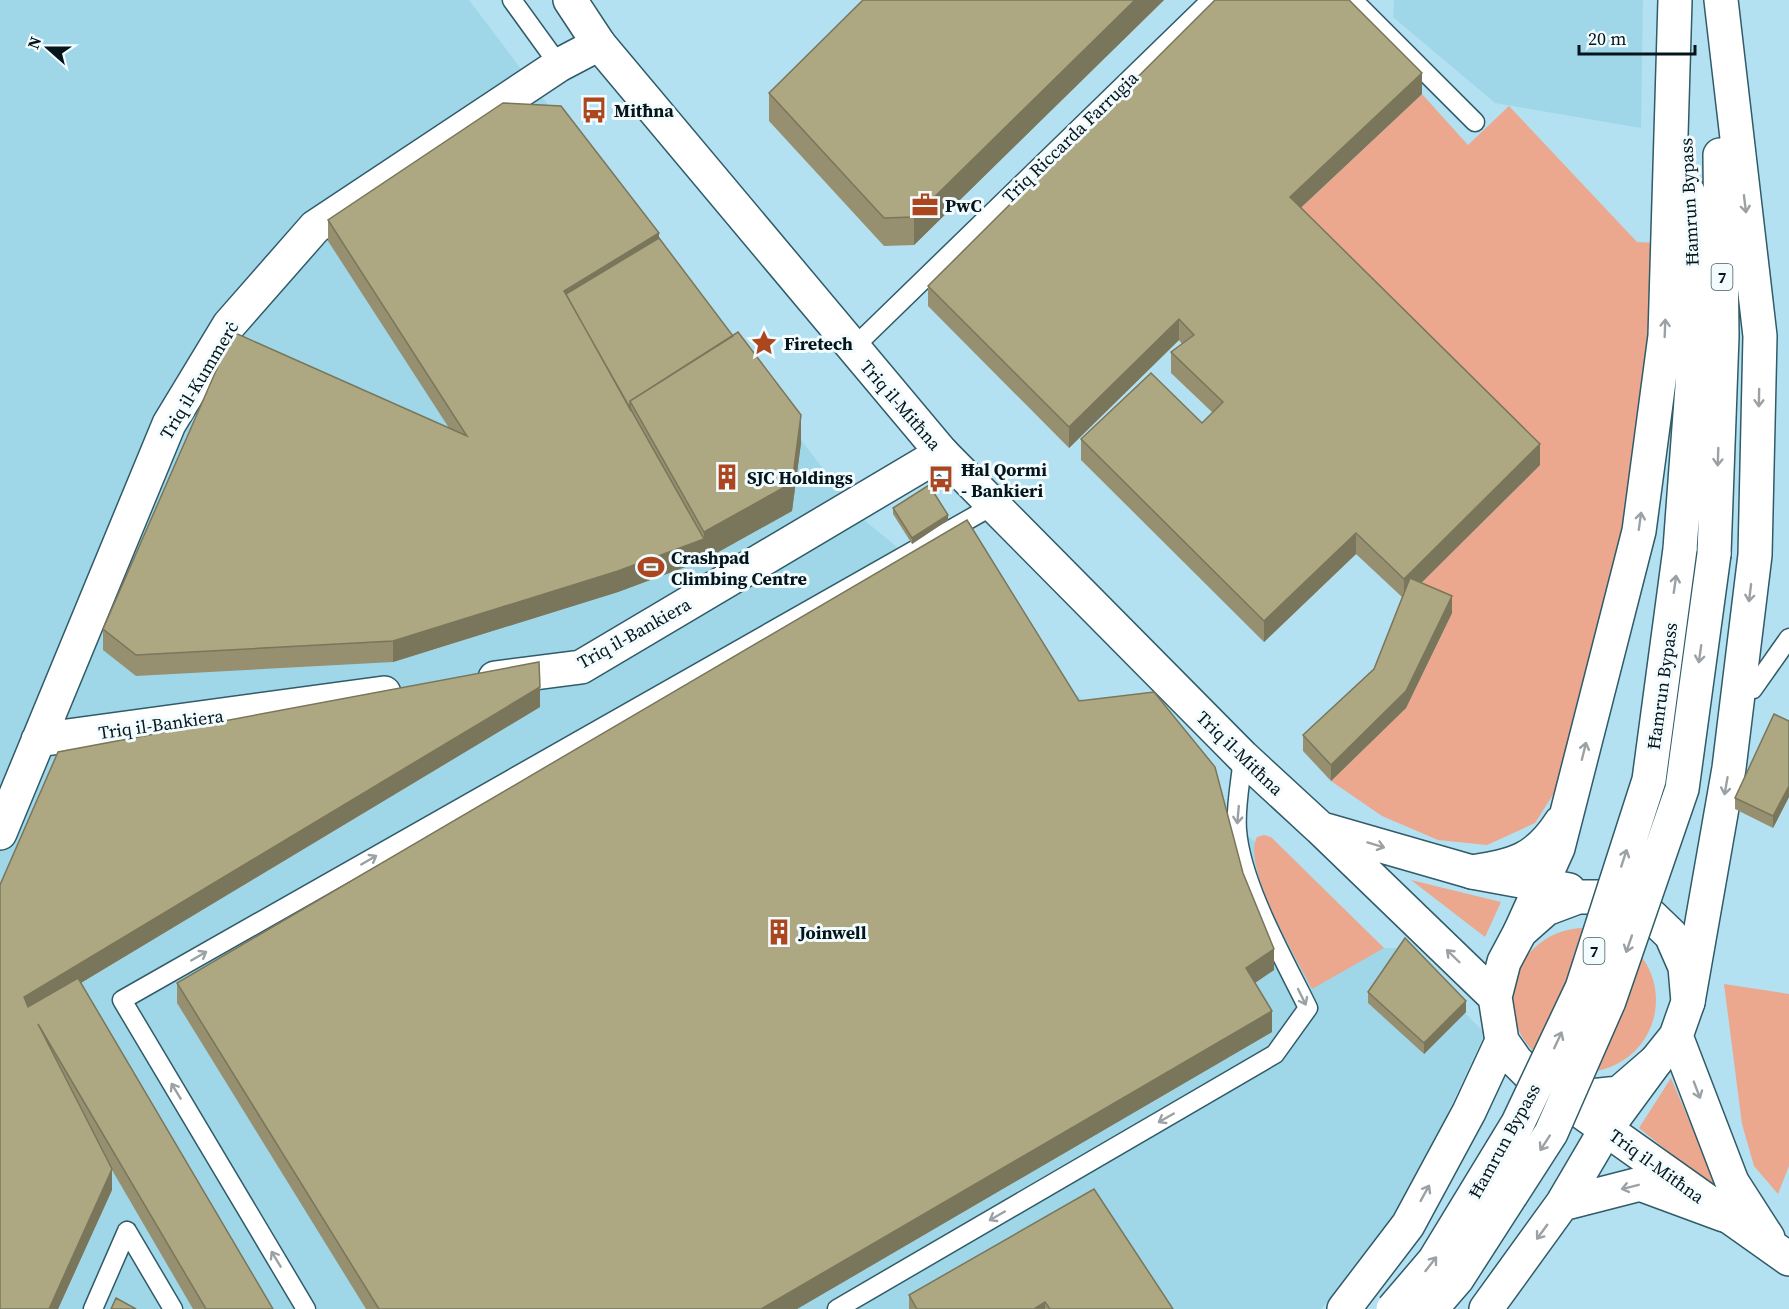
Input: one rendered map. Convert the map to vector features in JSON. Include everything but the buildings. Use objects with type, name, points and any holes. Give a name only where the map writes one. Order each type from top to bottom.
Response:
[{"type":"main road","name":"Triq il-Mitħna","points":[[570,0],[599,44],[852,349],[942,453],[1242,757],[1320,828],[1495,997]]},
{"type":"main road","name":"Ħamrun Bypass","points":[[1393,1309],[1434,1261],[1518,1123],[1582,988],[1649,780],[1680,549],[1696,333],[1676,0]]},
{"type":"main road","points":[[1656,1061],[1619,1093],[1581,1097],[1541,1086],[1516,1061],[1502,1041],[1495,997],[1504,962],[1542,886],[1558,848],[1639,531],[1665,336],[1676,0]]},
{"type":"main road","name":"Ħamrun Bypass","points":[[1431,1309],[1457,1279],[1551,1133],[1609,1001],[1682,789],[1714,554],[1722,336],[1719,0]]},
{"type":"main road","points":[[1486,1309],[1562,1204],[1606,1129],[1676,1036],[1688,1002],[1729,768],[1755,555],[1760,336],[1719,0]]},
{"type":"main road","name":"Triq il-Kummerċ","points":[[0,833],[169,424],[229,325],[315,228],[558,65],[599,44]]},
{"type":"main road","name":"Triq il-Bankiera","points":[[463,683],[581,667],[942,453]]},
{"type":"main road","name":"Triq il-Bankiera","points":[[38,740],[416,689]]},
{"type":"main road","points":[[1472,872],[1513,866],[1530,855],[1548,843],[1570,808]]},
{"type":"main road","name":"Triq il-Mitħna","points":[[1320,828],[1472,872],[1612,897]]},
{"type":"main road","points":[[1520,932],[1546,909],[1578,897],[1612,897],[1645,910],[1671,935],[1685,967],[1688,1002]]},
{"type":"main road","name":"Triq il-Mitħna","points":[[1676,1036],[1732,1182],[1781,1253]]},
{"type":"main road","points":[[1344,1309],[1408,1225],[1469,1112],[1502,1041]]},
{"type":"main road","name":"Triq il-Mitħna","points":[[1541,1086],[1606,1129],[1724,1215],[1781,1253]]},
{"type":"main road","points":[[1562,1204],[1640,1184],[1724,1215]]},
{"type":"lane","points":[[512,0],[558,65]]},
{"type":"lane","name":"Triq Riccarda Farrugia","points":[[852,349],[1211,0]]},
{"type":"lane","points":[[1353,0],[1475,122]]},
{"type":"lane","points":[[306,1309],[122,1000],[994,505]]},
{"type":"lane","points":[[1739,686],[1753,689],[1789,638]]},
{"type":"lane","points":[[837,1309],[1275,1054],[1308,1008],[1268,927],[1248,876],[1237,830],[1242,757]]},
{"type":"lane","points":[[93,1309],[127,1232],[173,1309]]},
{"type":"shaded area","points":[[0,0],[469,0],[858,515],[1384,948],[1400,948],[1485,1033],[1392,1233],[1321,1309],[0,1309]]},
{"type":"shaded area","points":[[1394,0],[1643,0],[1641,128],[1495,103],[1393,17]]},
{"type":"shaded area","points":[[1422,94],[1468,145],[1509,106],[1637,242],[1658,243],[1649,392],[1624,550],[1563,779],[1535,823],[1487,845],[1438,840],[1382,816],[1331,781],[1406,708],[1452,613],[1422,582],[1540,465],[1290,218]]},
{"type":"shaded area","points":[[1264,835],[1271,837],[1384,948],[1312,989],[1263,890],[1254,851],[1257,837]]},
{"type":"shaded area","points":[[1411,880],[1501,902],[1485,937]]},
{"type":"shaded area","points":[[1584,928],[1598,929],[1612,934],[1635,949],[1650,972],[1655,986],[1655,1014],[1650,1028],[1635,1051],[1612,1066],[1598,1071],[1584,1072],[1570,1071],[1556,1066],[1533,1051],[1518,1028],[1513,1014],[1512,1000],[1513,986],[1518,972],[1533,949],[1556,934],[1570,929]]},
{"type":"shaded area","points":[[1724,984],[1789,994],[1789,1166],[1778,1194],[1754,1166],[1742,1124]]},
{"type":"shaded area","points":[[1671,1078],[1720,1193],[1639,1128]]},
{"type":"place","name":"Mitħna","points":[[594,110]]},
{"type":"place","name":"PwC","points":[[925,205]]},
{"type":"place","name":"Firetech","points":[[764,343]]},
{"type":"place","name":"SJC Holdings","points":[[727,477]]},
{"type":"place","name":"Ħal Qormi - Bankieri","points":[[941,479]]},
{"type":"place","name":"Crashpad Climbing Centre","points":[[651,567]]},
{"type":"place","name":"Joinwell","points":[[779,932]]}]
